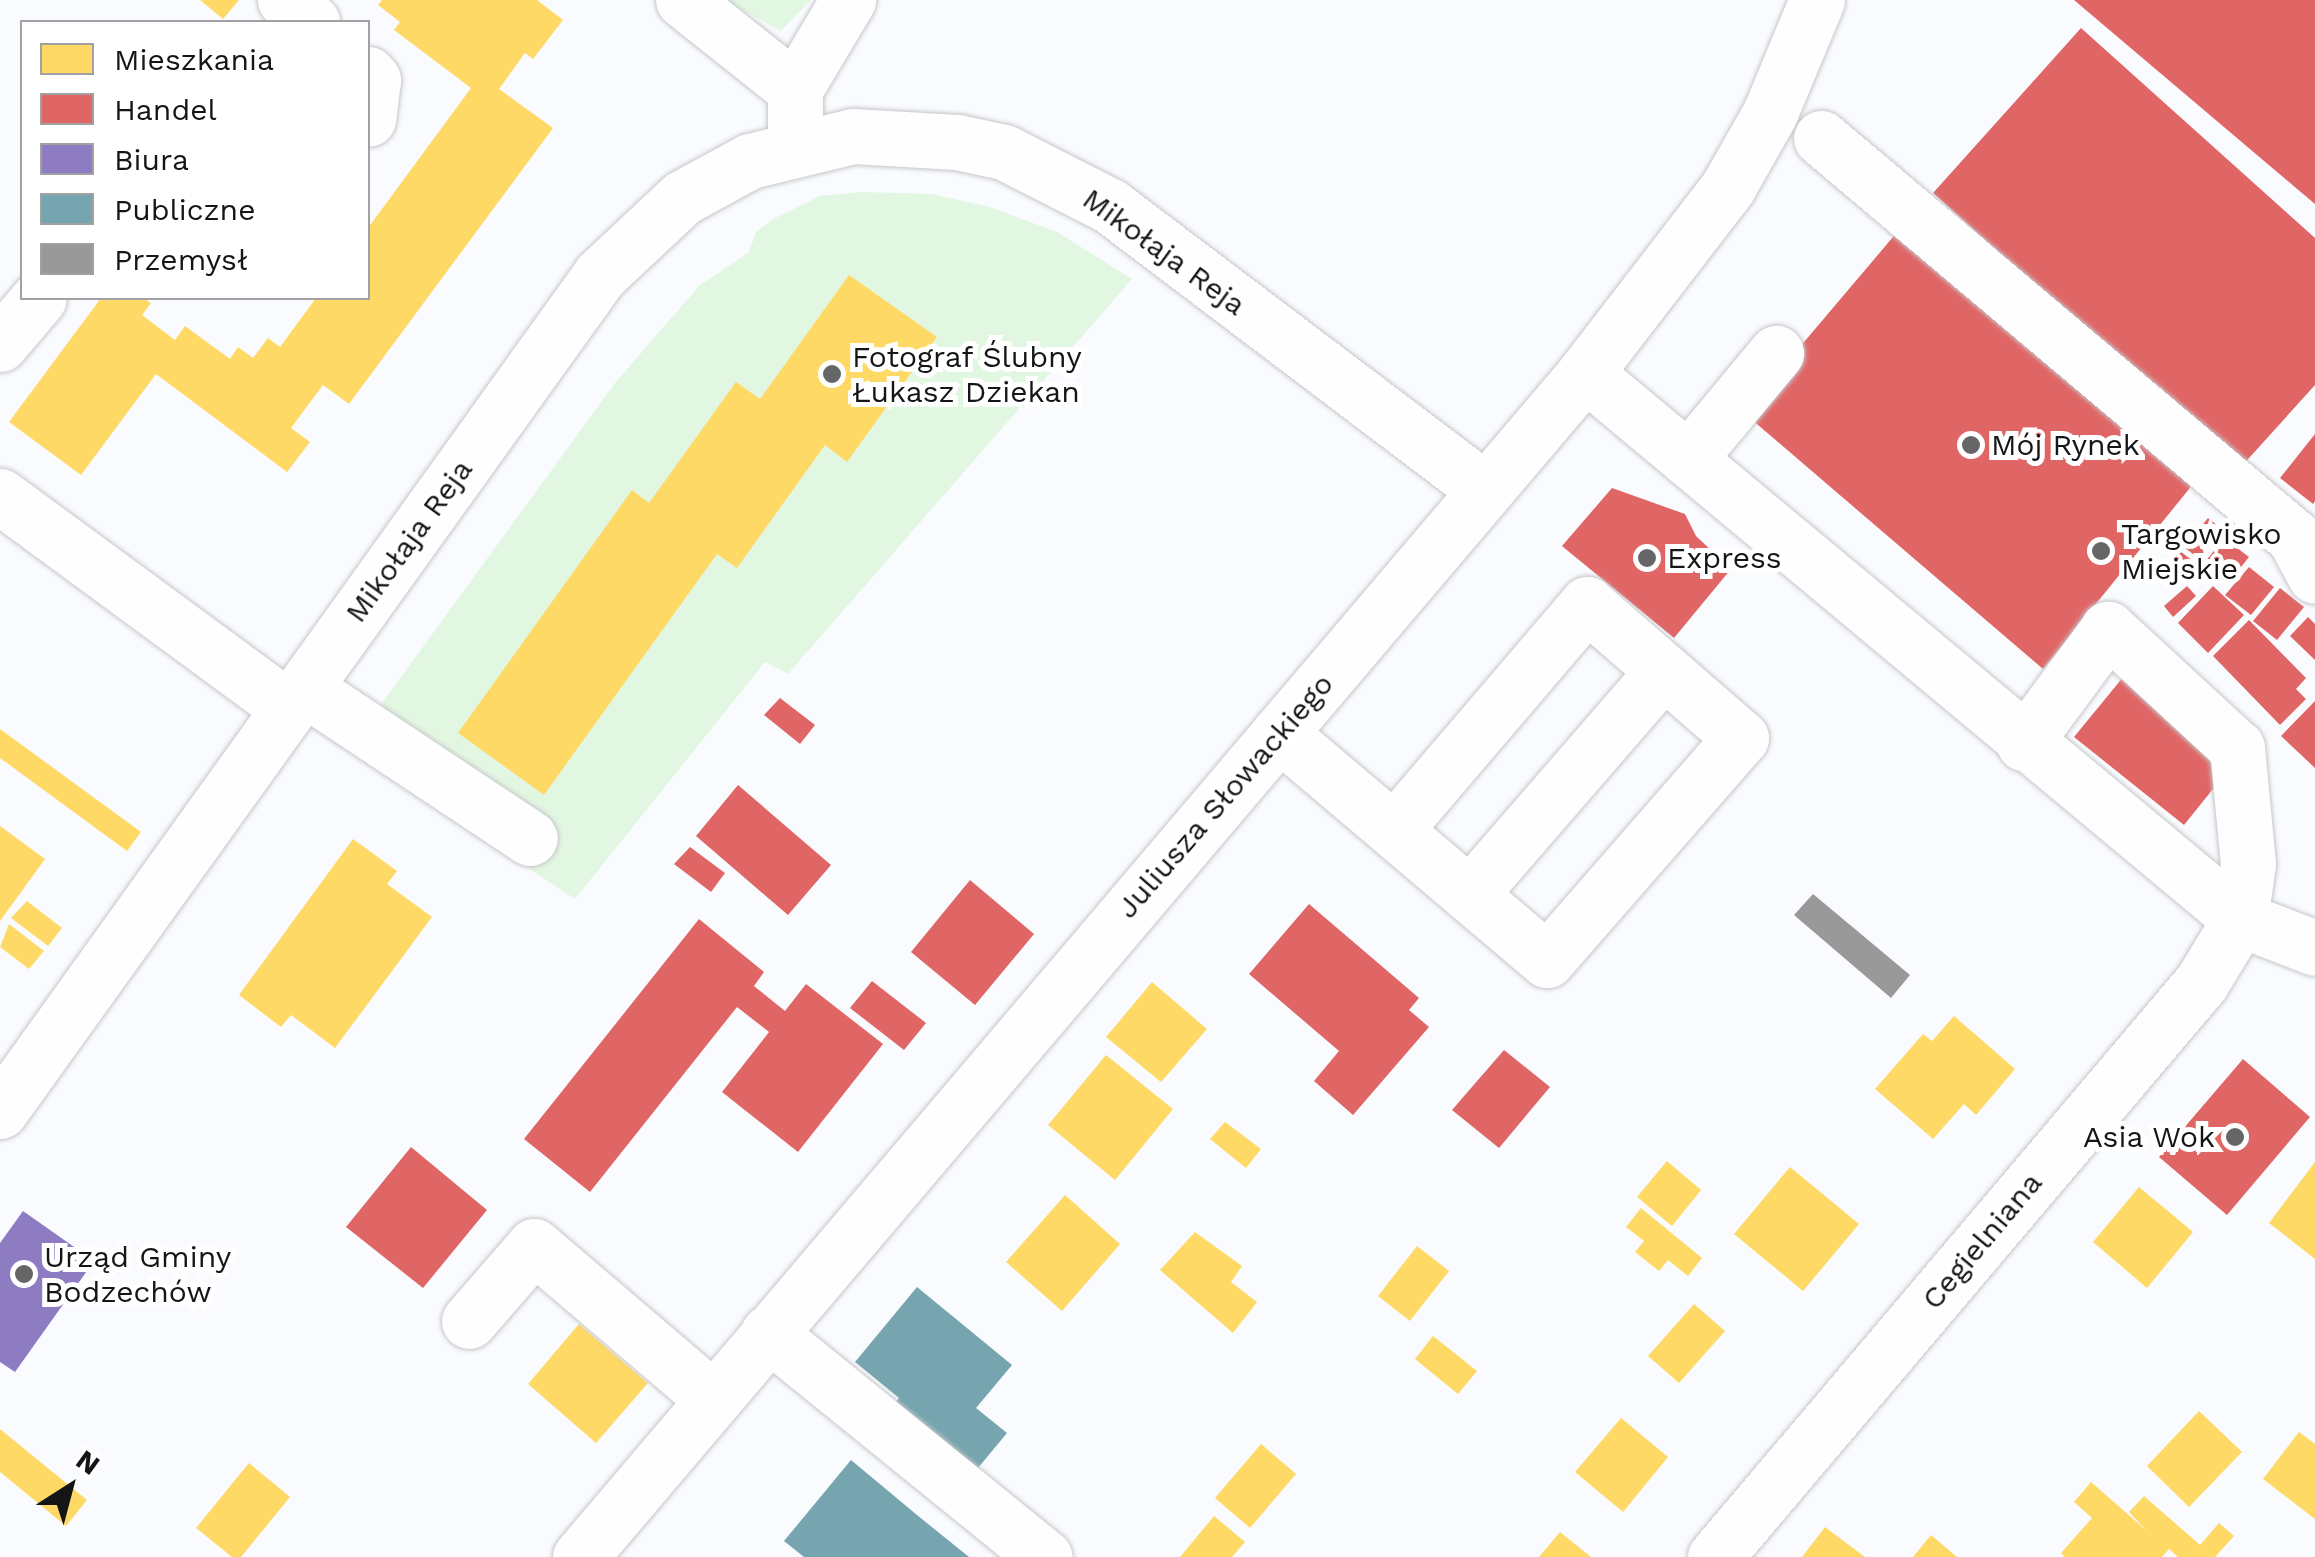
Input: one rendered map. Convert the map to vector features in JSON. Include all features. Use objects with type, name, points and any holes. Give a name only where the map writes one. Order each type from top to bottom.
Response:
[{"type":"street","points":[[285,0],[310,20]]},
{"type":"street","points":[[683,0],[796,88]]},
{"type":"street","points":[[795,146],[796,88],[848,0]]},
{"type":"street","name":"Juliusza Słowackiego","points":[[580,1557],[1585,373],[1728,187],[1770,113],[1817,0]]},
{"type":"street","points":[[370,76],[370,103]]},
{"type":"street","name":"Mikołaja Reja","points":[[0,1110],[600,274],[682,198],[750,161],[795,146],[852,136],[908,138],[1004,152],[1110,206],[1486,490]]},
{"type":"street","points":[[1821,138],[2294,537],[2313,569]]},
{"type":"street","points":[[0,344],[37,300]]},
{"type":"street","points":[[1688,459],[1776,353]]},
{"type":"street","points":[[1585,373],[2024,743],[2240,919],[2314,946]]},
{"type":"street","points":[[0,496],[296,698],[530,838]]},
{"type":"street","points":[[1279,733],[1547,960],[1741,738],[1586,604],[1395,829]]},
{"type":"street","points":[[2024,743],[2108,629],[2237,748],[2248,864],[2240,919]]},
{"type":"street","points":[[1470,894],[1663,671]]},
{"type":"street","name":"Cegielniana","points":[[1715,1557],[2201,983],[2240,919]]},
{"type":"street","points":[[469,1321],[534,1246],[712,1398]]},
{"type":"street","points":[[768,1332],[1045,1557]]},
{"type":"green space","points":[[724,0],[811,0],[781,31]]},
{"type":"green space","points":[[862,192],[932,194],[990,207],[1057,232],[1132,279],[788,674],[765,662],[575,899],[519,862],[377,710],[615,383],[699,286],[749,252],[756,232],[775,218],[820,196]]},
{"type":"building: Mieszkania","points":[[200,0],[239,0],[223,19]]},
{"type":"building: Mieszkania","points":[[382,0],[537,0],[563,20],[533,59],[525,53],[499,89],[553,128],[349,404],[323,385],[291,428],[310,442],[287,472],[156,374],[81,475],[9,422],[100,300],[146,300],[151,303],[142,315],[175,340],[185,326],[230,359],[238,347],[253,358],[268,338],[280,347],[315,300],[370,300],[370,225],[471,88],[394,30],[400,22],[378,5]]},
{"type":"building: Mieszkania","points":[[849,275],[937,337],[847,462],[825,445],[737,568],[717,554],[544,795],[458,733],[632,490],[649,503],[736,382],[760,399]]},
{"type":"building: Mieszkania","points":[[0,729],[141,832],[127,851],[0,758]]},
{"type":"building: Mieszkania","points":[[0,826],[45,859],[0,921]]},
{"type":"building: Mieszkania","points":[[353,839],[397,871],[387,884],[432,917],[335,1048],[291,1015],[281,1027],[239,995]]},
{"type":"building: Mieszkania","points":[[27,901],[62,928],[48,946],[11,918]]},
{"type":"building: Mieszkania","points":[[9,924],[44,951],[29,969],[0,947]]},
{"type":"building: Mieszkania","points":[[1152,982],[1207,1029],[1161,1082],[1106,1037]]},
{"type":"building: Mieszkania","points":[[1954,1016],[2015,1069],[1976,1115],[1964,1104],[1933,1139],[1875,1089],[1923,1034],[1932,1041]]},
{"type":"building: Mieszkania","points":[[1106,1055],[1173,1109],[1115,1180],[1048,1125]]},
{"type":"building: Mieszkania","points":[[1225,1122],[1261,1149],[1246,1168],[1210,1139]]},
{"type":"building: Mieszkania","points":[[1667,1161],[1701,1190],[1672,1226],[1637,1197]]},
{"type":"building: Mieszkania","points":[[2315,1162],[2315,1259],[2269,1223]]},
{"type":"building: Mieszkania","points":[[1790,1167],[1859,1224],[1803,1291],[1734,1234]]},
{"type":"building: Mieszkania","points":[[2139,1187],[2193,1232],[2147,1288],[2093,1242]]},
{"type":"building: Mieszkania","points":[[1065,1195],[1120,1244],[1062,1311],[1006,1262]]},
{"type":"building: Mieszkania","points":[[1641,1208],[1702,1258],[1688,1276],[1668,1260],[1659,1271],[1635,1252],[1644,1241],[1626,1227]]},
{"type":"building: Mieszkania","points":[[1195,1232],[1242,1266],[1231,1282],[1257,1302],[1233,1333],[1160,1270]]},
{"type":"building: Mieszkania","points":[[1417,1246],[1449,1271],[1410,1321],[1378,1296]]},
{"type":"building: Mieszkania","points":[[1694,1304],[1725,1331],[1679,1383],[1648,1356]]},
{"type":"building: Mieszkania","points":[[579,1324],[648,1383],[596,1443],[528,1384]]},
{"type":"building: Mieszkania","points":[[1433,1336],[1477,1371],[1458,1394],[1415,1359]]},
{"type":"building: Mieszkania","points":[[2199,1411],[2242,1452],[2189,1507],[2147,1466]]},
{"type":"building: Mieszkania","points":[[1621,1418],[1668,1457],[1623,1512],[1575,1472]]},
{"type":"building: Mieszkania","points":[[0,1429],[87,1500],[66,1526],[0,1472]]},
{"type":"building: Mieszkania","points":[[2299,1432],[2315,1444],[2315,1519],[2263,1479]]},
{"type":"building: Mieszkania","points":[[1261,1444],[1296,1474],[1250,1528],[1215,1498]]},
{"type":"building: Mieszkania","points":[[249,1463],[290,1497],[241,1557],[232,1557],[196,1528]]},
{"type":"building: Mieszkania","points":[[2091,1482],[2147,1531],[2129,1512],[2144,1496],[2200,1545],[2219,1523],[2234,1536],[2215,1557],[2178,1557],[2169,1549],[2162,1557],[2065,1557],[2061,1553],[2092,1518],[2074,1502]]},
{"type":"building: Mieszkania","points":[[1214,1516],[1245,1542],[1232,1557],[1180,1557]]},
{"type":"building: Mieszkania","points":[[1825,1527],[1865,1557],[1802,1557]]},
{"type":"building: Mieszkania","points":[[1560,1532],[1591,1557],[1539,1557]]},
{"type":"building: Mieszkania","points":[[1931,1535],[1957,1557],[1913,1557]]},
{"type":"building: Handel","points":[[2074,0],[2315,0],[2315,204],[2296,188]]},
{"type":"building: Handel","points":[[2081,28],[2315,238],[2315,385],[2240,468],[1933,193]]},
{"type":"building: Handel","name":"Mój Rynek","points":[[1904,224],[2198,478],[2043,669],[1744,413]]},
{"type":"building: Handel","points":[[2315,434],[2315,501],[2313,504],[2280,478]]},
{"type":"building: Handel","name":"Express","points":[[1612,488],[1685,514],[1696,536],[1731,569],[1674,638],[1562,546]]},
{"type":"building: Handel","points":[[2208,518],[2223,530],[2199,559],[2184,547]]},
{"type":"building: Handel","points":[[2224,538],[2249,557],[2229,582],[2205,562]]},
{"type":"building: Handel","points":[[2180,551],[2207,572],[2198,583],[2172,561]]},
{"type":"building: Handel","points":[[2249,567],[2274,587],[2251,615],[2225,595]]},
{"type":"building: Handel","points":[[2187,586],[2196,596],[2173,617],[2164,606]]},
{"type":"building: Handel","points":[[2213,586],[2244,615],[2208,653],[2178,623]]},
{"type":"building: Handel","points":[[2280,588],[2304,607],[2277,640],[2253,621]]},
{"type":"building: Handel","points":[[2308,617],[2315,624],[2315,660],[2290,636]]},
{"type":"building: Handel","points":[[2249,620],[2306,678],[2296,689],[2306,699],[2280,725],[2213,656]]},
{"type":"building: Handel","points":[[2124,676],[2233,764],[2184,825],[2074,737]]},
{"type":"building: Handel","points":[[780,698],[815,725],[800,744],[764,715]]},
{"type":"building: Handel","points":[[2315,701],[2315,768],[2281,736]]},
{"type":"building: Handel","points":[[738,785],[831,865],[788,915],[696,836]]},
{"type":"building: Handel","points":[[690,847],[725,873],[711,892],[674,864]]},
{"type":"building: Handel","points":[[970,880],[1034,934],[975,1005],[911,952]]},
{"type":"building: Handel","points":[[1309,904],[1419,998],[1409,1010],[1429,1027],[1353,1115],[1314,1081],[1339,1051],[1249,974]]},
{"type":"building: Handel","points":[[699,919],[764,972],[754,986],[785,1011],[806,984],[883,1044],[798,1152],[722,1092],[769,1032],[737,1007],[590,1192],[524,1139]]},
{"type":"building: Handel","points":[[872,981],[926,1023],[904,1050],[850,1008]]},
{"type":"building: Handel","points":[[1504,1050],[1550,1087],[1499,1148],[1452,1110]]},
{"type":"building: Handel","name":"Asia Wok","points":[[2243,1059],[2310,1117],[2227,1215],[2159,1157]]},
{"type":"building: Handel","points":[[411,1147],[487,1210],[423,1288],[346,1227]]},
{"type":"building: Biura","points":[[23,1211],[94,1261],[15,1372],[0,1362],[0,1243]]},
{"type":"building: Publiczne","points":[[917,1287],[1012,1365],[976,1408],[1007,1433],[968,1480],[887,1413],[899,1398],[855,1362]]},
{"type":"building: Publiczne","points":[[851,1460],[969,1557],[804,1557],[784,1541]]},
{"type":"building: Przemysł","points":[[1813,894],[1910,975],[1891,998],[1794,915]]},
{"type":"place","name":"Fotograf Ślubny Łukasz Dziekan","points":[[832,374]]},
{"type":"place","name":"Mój Rynek","points":[[1971,445]]},
{"type":"place","name":"Targowisko Miejskie","points":[[2101,551]]},
{"type":"place","name":"Express","points":[[1647,558]]},
{"type":"place","name":"Asia Wok","points":[[2235,1137]]},
{"type":"place","name":"Urząd Gminy Bodzechów","points":[[24,1274]]}]
